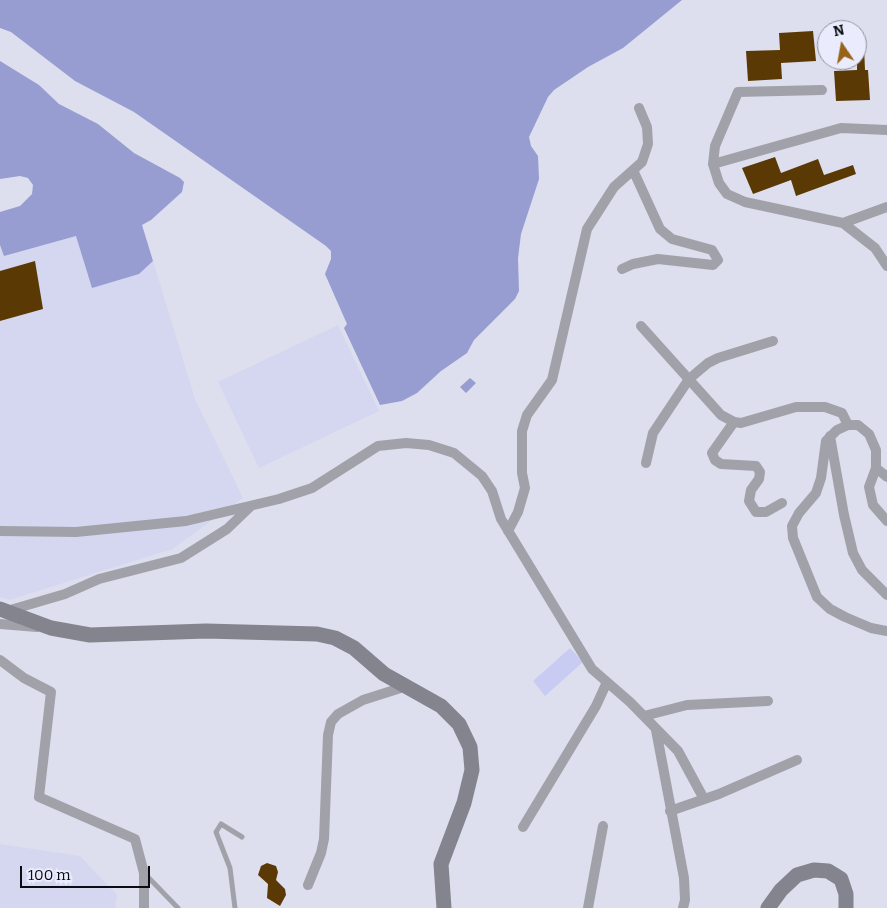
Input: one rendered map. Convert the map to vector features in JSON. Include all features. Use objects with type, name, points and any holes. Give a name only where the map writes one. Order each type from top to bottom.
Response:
[{"type":"street","points":[[822,90],[738,92],[715,146],[714,164],[719,183],[727,194],[745,202],[843,223],[875,248],[887,266]]},
{"type":"street","points":[[508,531],[518,512],[525,488],[522,472],[522,431],[527,415],[552,380],[587,229],[614,187],[642,162],[648,144],[647,126],[639,108]]},
{"type":"street","points":[[714,164],[841,128],[887,130]]},
{"type":"street","points":[[622,269],[633,264],[658,259],[713,265],[718,260],[712,250],[672,239],[660,229],[633,170]]},
{"type":"street","points":[[843,223],[887,207]]},
{"type":"street","points":[[641,326],[721,415],[734,422],[741,423],[796,407],[825,407],[842,412],[848,425]]},
{"type":"street","points":[[646,463],[653,433],[688,379],[708,363],[718,358],[773,341]]},
{"type":"street","points":[[734,422],[712,453],[715,460],[720,464],[756,466],[760,472],[759,479],[751,490],[749,501],[756,512],[766,512],[782,503]]},
{"type":"street","points":[[887,521],[873,506],[869,487],[876,468],[876,450],[869,434],[858,425],[848,425],[837,430],[826,441],[821,478],[816,493],[798,513],[792,526],[793,538],[817,597],[830,609],[845,617],[871,628],[887,631]]},
{"type":"street","points":[[830,436],[844,515],[853,553],[862,570],[887,595]]},
{"type":"street","points":[[0,531],[76,532],[176,522],[252,506],[312,488],[378,446],[406,443],[429,445],[454,453],[482,476],[492,491],[501,518],[508,531],[592,669],[678,750],[704,800]]},
{"type":"street","points":[[876,468],[887,477]]},
{"type":"street","points":[[2,615],[65,594],[99,579],[157,566],[181,558],[227,529],[252,506]]},
{"type":"street","points":[[2,615],[51,628],[90,635],[206,631],[317,634],[335,638],[354,648],[384,674],[441,706],[459,724],[470,747],[472,770],[464,803],[441,864],[444,908]]},
{"type":"street","points":[[0,660],[24,678],[51,692],[39,797],[135,839],[144,873],[144,908]]},
{"type":"street","points":[[523,827],[596,706],[607,682]]},
{"type":"street","points":[[308,885],[321,853],[324,839],[328,735],[331,722],[338,714],[363,700],[407,686]]},
{"type":"street","points":[[644,716],[687,705],[768,701]]},
{"type":"street","points":[[656,730],[684,878],[685,900],[683,908]]},
{"type":"street","points":[[670,811],[704,800],[797,760]]},
{"type":"street","points":[[588,908],[603,826]]},
{"type":"street","points":[[768,908],[781,890],[797,875],[814,870],[828,871],[841,880],[846,894],[846,908]]},
{"type":"lane","points":[[235,908],[230,868],[216,832],[221,824],[242,837]]},
{"type":"lane","points":[[144,873],[178,908]]},
{"type":"shaded area","points":[[0,0],[682,0],[623,48],[588,67],[554,90],[548,97],[529,137],[531,146],[538,156],[539,179],[521,234],[518,258],[519,291],[515,299],[474,340],[467,353],[441,371],[417,393],[402,401],[380,405],[344,328],[347,324],[325,274],[331,259],[331,251],[134,112],[75,81],[11,32],[0,28]]},
{"type":"shaded area","points":[[0,61],[39,85],[59,104],[98,124],[134,153],[184,182],[182,192],[151,220],[142,225],[153,261],[139,274],[92,288],[76,236],[4,256],[0,245],[0,212],[20,206],[32,194],[33,185],[28,178],[20,176],[0,179]]},
{"type":"shaded area","points":[[76,236],[139,274],[153,261],[195,399],[243,498],[172,549],[9,600],[0,597],[0,245],[4,255]]},
{"type":"shaded area","points":[[338,325],[379,411],[259,468],[218,382]]},
{"type":"shaded area","points":[[470,378],[476,383],[466,393],[460,387]]},
{"type":"shaded area","points":[[570,648],[583,662],[545,696],[533,681]]},
{"type":"shaded area","points":[[0,844],[80,856],[117,895],[115,908],[0,908]]},
{"type":"building","points":[[813,31],[816,61],[781,63],[782,79],[748,81],[746,51],[780,50],[779,33]]},
{"type":"building","points":[[868,70],[870,100],[836,101],[834,71]]},
{"type":"building","points":[[775,157],[781,173],[818,159],[824,175],[853,165],[856,174],[796,196],[791,180],[753,194],[742,168]]},
{"type":"building","points":[[35,261],[43,309],[0,321],[0,271]]},
{"type":"building","points":[[267,863],[276,866],[278,872],[276,880],[285,889],[286,895],[280,906],[267,898],[268,884],[258,875],[261,866]]}]
